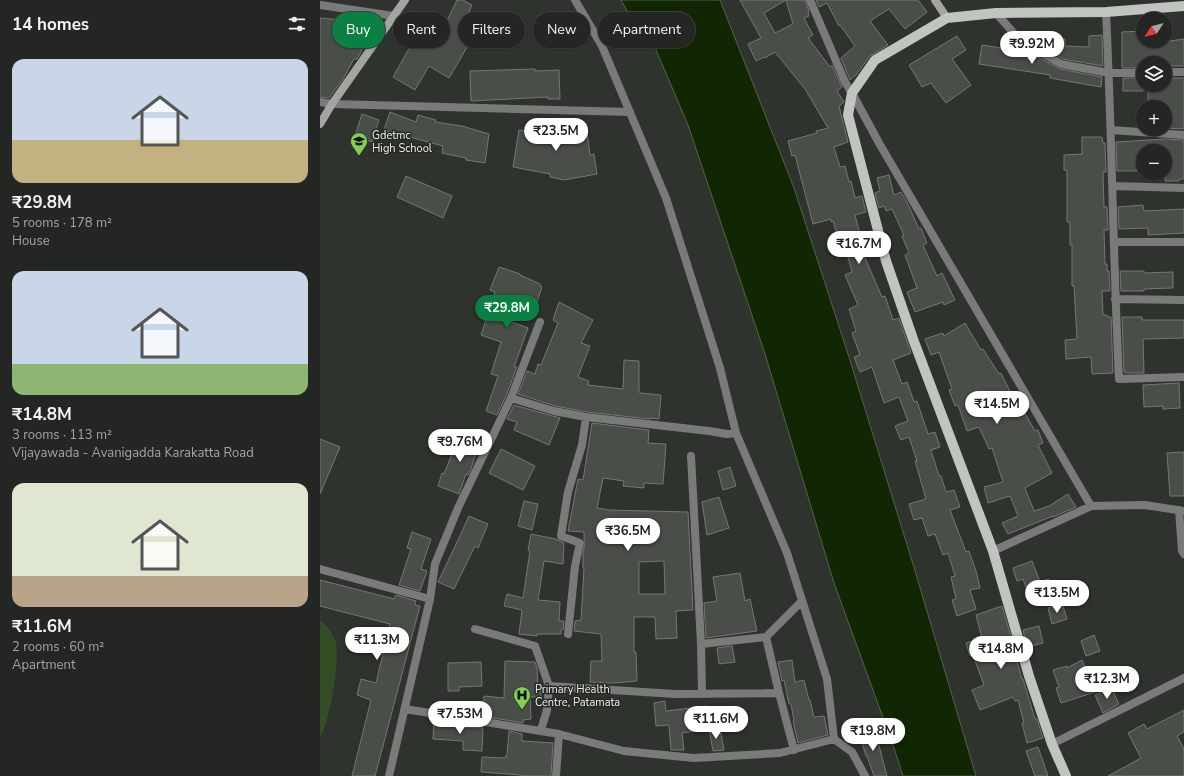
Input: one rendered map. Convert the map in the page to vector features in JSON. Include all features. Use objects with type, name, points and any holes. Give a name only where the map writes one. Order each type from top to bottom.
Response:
[{"type":"main road","points":[[1066,776],[1052,744],[1029,676],[993,551],[913,339],[886,261],[848,115],[852,93],[875,60],[947,18],[996,13],[1106,12],[1184,6]]},
{"type":"street","points":[[397,12],[405,0]]},
{"type":"street","points":[[575,0],[602,46],[666,198],[720,368],[736,433],[787,553],[827,679],[834,739],[852,752],[865,776]]},
{"type":"street","points":[[810,0],[845,82],[879,143],[1091,506]]},
{"type":"street","points":[[935,0],[947,18]]},
{"type":"street","points":[[320,5],[393,16]]},
{"type":"street","points":[[1106,12],[1119,379],[1184,378]]},
{"type":"street","points":[[996,13],[1020,40],[1061,64],[1109,73],[1136,73]]},
{"type":"street","points":[[320,124],[332,104],[393,17]]},
{"type":"street","points":[[1172,72],[1184,72]]},
{"type":"street","points":[[320,102],[332,104],[630,112]]},
{"type":"street","points":[[1111,130],[1184,135]]},
{"type":"street","points":[[1113,186],[1184,188]]},
{"type":"street","points":[[1114,242],[1184,242]]},
{"type":"street","points":[[1115,299],[1184,300]]},
{"type":"street","points":[[389,776],[430,599],[435,564],[458,508],[511,398],[540,322]]},
{"type":"street","points":[[511,398],[554,411],[586,417],[727,434],[736,433]]},
{"type":"street","points":[[568,634],[575,566],[580,543],[561,536],[568,492],[582,445],[586,417]]},
{"type":"street","points":[[691,456],[702,644],[702,693]]},
{"type":"street","points":[[993,551],[1091,506],[1145,505],[1181,511],[1182,551],[1184,554]]},
{"type":"street","points":[[320,569],[430,599]]},
{"type":"street","points":[[702,644],[766,637],[802,600]]},
{"type":"street","points":[[476,629],[535,646],[549,686],[547,710],[541,730]]},
{"type":"street","points":[[766,637],[794,750]]},
{"type":"street","points":[[1052,744],[1184,678]]},
{"type":"street","points":[[549,686],[675,694],[779,693]]},
{"type":"street","points":[[405,709],[541,730],[624,751],[694,758],[780,753],[834,739]]},
{"type":"street","points":[[556,776],[559,734]]},
{"type":"shaded area","points":[[621,0],[720,0],[794,188],[848,354],[913,564],[976,776],[903,776],[834,583],[765,354],[688,125],[655,48],[695,48],[695,12],[628,12]]},
{"type":"shaded area","points":[[320,620],[329,629],[334,637],[337,648],[337,658],[330,708],[325,727],[320,737]]},
{"type":"building","points":[[457,0],[463,0],[472,5],[469,12],[458,12],[458,48],[466,48],[449,78],[429,66],[415,90],[393,77],[409,48],[450,48],[450,15]]},
{"type":"building","points":[[740,0],[786,0],[805,0],[809,11],[809,16],[804,18],[813,35],[808,38],[830,67],[832,65],[842,87],[837,91],[844,102],[839,106],[848,142],[834,147],[840,167],[845,166],[849,182],[851,181],[855,198],[862,196],[866,212],[855,215],[864,250],[862,251],[882,297],[885,296],[893,320],[899,318],[911,353],[893,360],[902,384],[907,382],[914,402],[917,401],[928,434],[935,432],[940,447],[931,450],[939,476],[941,476],[946,492],[954,490],[960,507],[950,510],[966,552],[969,551],[980,588],[970,590],[976,609],[957,616],[952,600],[956,599],[951,577],[955,576],[948,553],[943,555],[935,534],[928,536],[922,518],[914,520],[909,504],[926,499],[915,461],[917,461],[909,437],[901,440],[895,426],[908,421],[899,397],[884,403],[872,367],[860,372],[854,357],[860,355],[852,333],[856,331],[849,309],[858,305],[845,275],[852,272],[842,236],[838,237],[831,219],[813,224],[795,155],[792,156],[788,141],[817,133],[816,131],[828,128],[805,89],[775,52],[756,61],[748,44],[761,38]],"holes":[[[786,0],[793,24],[775,33],[764,13]]]},
{"type":"building","points":[[816,0],[918,0],[927,12],[905,29],[889,9],[870,21],[888,45],[870,56],[856,75],[850,80],[841,58],[855,46],[840,25],[839,26],[827,3],[819,7]]},
{"type":"building","points":[[320,18],[332,19],[332,48],[363,48],[357,59],[354,59],[343,79],[329,98],[320,97]]},
{"type":"building","points":[[1136,31],[1136,48],[1172,48],[1172,41],[1184,39],[1184,66],[1172,66],[1172,56],[1136,56],[1136,68],[1122,68],[1122,32]]},
{"type":"building","points":[[1102,35],[1103,66],[1063,59],[1050,51],[1051,38],[1065,39],[1065,46],[1089,47],[1089,36]]},
{"type":"building","points":[[957,36],[966,50],[952,59],[971,85],[946,103],[931,83],[922,87],[909,65]]},
{"type":"building","points":[[982,45],[1031,53],[1060,69],[1102,77],[1101,87],[1050,78],[1050,75],[979,64]]},
{"type":"building","points":[[535,69],[535,71],[559,70],[560,99],[548,99],[548,97],[471,101],[470,71]]},
{"type":"building","points":[[1123,78],[1136,78],[1136,91],[1123,91]]},
{"type":"building","points":[[1172,78],[1184,78],[1184,129],[1172,128],[1172,100],[1148,100],[1148,92],[1172,92]]},
{"type":"building","points":[[390,112],[416,122],[418,115],[436,120],[435,122],[462,126],[489,134],[485,163],[466,160],[466,158],[442,153],[443,146],[395,133],[394,134],[384,130]]},
{"type":"building","points":[[362,114],[379,120],[372,142],[355,136]]},
{"type":"building","points":[[548,123],[567,126],[586,124],[590,155],[594,154],[597,174],[564,180],[550,177],[550,174],[513,167],[519,130],[546,135]]},
{"type":"building","points":[[1082,137],[1102,137],[1103,143],[1105,143],[1106,172],[1103,172],[1104,207],[1107,207],[1108,230],[1104,230],[1105,264],[1107,264],[1107,271],[1109,271],[1110,291],[1102,291],[1103,315],[1111,317],[1113,373],[1092,374],[1091,357],[1066,359],[1065,340],[1077,339],[1074,286],[1072,286],[1072,245],[1070,245],[1070,222],[1067,222],[1067,170],[1064,170],[1064,155],[1082,154]]},
{"type":"building","points":[[1165,139],[1184,140],[1184,179],[1179,179],[1179,181],[1165,181],[1172,180],[1172,144],[1136,144],[1136,171],[1117,171],[1116,142]]},
{"type":"building","points":[[889,175],[894,195],[901,192],[907,202],[919,229],[921,228],[927,243],[923,245],[937,276],[942,273],[955,300],[944,305],[943,302],[915,312],[907,292],[917,288],[905,255],[909,253],[902,236],[904,235],[892,209],[886,211],[884,206],[879,208],[875,193],[880,191],[877,178]]},
{"type":"building","points":[[406,176],[452,196],[443,218],[397,197]]},
{"type":"building","points":[[1143,205],[1144,211],[1184,209],[1184,233],[1148,235],[1148,228],[1119,229],[1118,207]]},
{"type":"building","points":[[499,267],[520,274],[540,284],[542,287],[535,308],[514,298],[507,320],[528,328],[514,367],[517,367],[497,415],[486,411],[498,376],[491,374],[501,342],[481,335],[495,292],[490,290]]},
{"type":"building","points":[[1120,271],[1144,271],[1144,273],[1173,272],[1173,288],[1144,289],[1144,291],[1121,291]]},
{"type":"building","points":[[559,302],[593,320],[581,343],[590,346],[578,377],[589,381],[588,385],[623,389],[624,360],[639,361],[639,392],[661,395],[659,419],[587,412],[555,406],[518,394],[527,371],[535,374],[538,364],[541,365],[558,323],[553,320]]},
{"type":"building","points":[[1122,317],[1142,317],[1142,320],[1184,320],[1184,338],[1143,339],[1144,373],[1125,373]]},
{"type":"building","points":[[965,323],[981,350],[983,349],[999,374],[1001,373],[1019,410],[1022,408],[1035,431],[1038,430],[1043,443],[1038,445],[1052,473],[1025,488],[1034,511],[1049,506],[1068,494],[1076,507],[1008,534],[1002,523],[1018,516],[1010,496],[988,503],[984,487],[1003,482],[992,448],[989,449],[979,427],[967,431],[958,405],[955,406],[949,390],[952,389],[939,352],[931,355],[925,339],[943,333],[944,336]]},
{"type":"building","points":[[1179,383],[1180,408],[1163,409],[1163,406],[1144,407],[1143,385]]},
{"type":"building","points":[[514,405],[560,418],[549,445],[514,430],[517,422],[507,419]]},
{"type":"building","points":[[592,423],[649,430],[648,443],[666,444],[663,484],[644,483],[644,488],[623,486],[624,481],[603,478],[597,508],[609,510],[688,512],[693,610],[676,611],[677,638],[656,639],[655,617],[634,617],[634,652],[636,652],[637,681],[614,683],[590,682],[591,661],[602,661],[601,634],[574,631],[575,621],[581,620],[584,568],[583,554],[585,542],[584,532],[568,531],[578,479],[583,480]],"holes":[[[664,561],[665,594],[639,594],[639,562]]]},
{"type":"building","points":[[461,431],[481,438],[471,469],[468,475],[466,474],[459,494],[438,486],[442,473],[444,474]]},
{"type":"building","points":[[320,439],[340,447],[320,494]]},
{"type":"building","points":[[501,449],[535,466],[523,490],[489,473]]},
{"type":"building","points":[[1184,452],[1184,496],[1170,496],[1167,453]]},
{"type":"building","points":[[730,467],[736,486],[723,490],[718,471]]},
{"type":"building","points":[[719,497],[729,528],[707,535],[702,502]]},
{"type":"building","points":[[524,501],[538,504],[532,530],[518,526]]},
{"type":"building","points":[[469,516],[488,524],[478,548],[475,546],[454,589],[438,582]]},
{"type":"building","points":[[412,532],[431,539],[421,569],[427,571],[420,591],[399,585],[411,549],[407,548]]},
{"type":"building","points":[[531,534],[556,539],[564,543],[563,564],[544,561],[538,600],[560,602],[559,621],[564,621],[561,634],[537,634],[537,636],[519,634],[522,610],[504,606],[507,594],[523,598]]},
{"type":"building","points":[[1032,561],[1040,582],[1049,579],[1054,594],[1031,601],[1023,579],[1017,581],[1013,568]]},
{"type":"building","points":[[740,573],[745,601],[750,599],[757,631],[706,638],[704,603],[717,601],[713,577]]},
{"type":"building","points":[[320,580],[394,599],[396,595],[416,601],[415,605],[420,606],[375,776],[352,776],[371,700],[357,695],[361,679],[376,683],[390,624],[320,606]]},
{"type":"building","points":[[1062,603],[1067,619],[1052,624],[1048,608]]},
{"type":"building","points":[[1002,606],[1022,679],[1043,738],[1027,743],[1018,700],[1015,701],[1013,697],[980,710],[972,690],[984,685],[973,655],[970,656],[966,643],[982,638],[976,615]]},
{"type":"building","points":[[1039,626],[1043,643],[1027,647],[1023,630]]},
{"type":"building","points":[[1094,635],[1100,651],[1086,656],[1081,641]]},
{"type":"building","points":[[732,646],[735,662],[719,664],[717,648]]},
{"type":"building","points":[[792,660],[795,682],[804,680],[814,717],[824,716],[828,735],[798,743],[791,704],[789,704],[784,680],[782,681],[778,662]]},
{"type":"building","points":[[1082,660],[1095,692],[1061,703],[1056,688],[1059,687],[1053,670],[1067,666],[1067,668]]},
{"type":"building","points":[[505,661],[535,662],[537,668],[538,686],[541,686],[541,697],[530,697],[531,719],[523,720],[523,723],[482,716],[484,696],[504,698]]},
{"type":"building","points":[[481,662],[482,686],[459,687],[459,691],[448,691],[448,663]]},
{"type":"building","points":[[1112,689],[1119,704],[1103,713],[1095,695]]},
{"type":"building","points":[[665,701],[666,711],[707,706],[709,729],[682,733],[684,750],[671,750],[669,725],[656,726],[654,703]]},
{"type":"building","points":[[1184,710],[1184,732],[1177,736],[1184,749],[1184,776],[1108,776],[1141,758],[1128,733],[1144,724],[1147,729]]},
{"type":"building","points":[[434,720],[448,722],[448,726],[483,728],[482,751],[463,750],[463,741],[433,739]]},
{"type":"building","points":[[720,728],[724,750],[713,751],[709,729]]},
{"type":"building","points":[[874,728],[887,776],[874,776],[859,732]]},
{"type":"building","points":[[509,731],[522,734],[522,741],[553,743],[551,776],[521,776],[481,772],[482,757],[506,758]]},
{"type":"building","points":[[1038,747],[1048,776],[1035,776],[1026,751]]},
{"type":"place","name":"Gdetmc High School","points":[[359,156]]},
{"type":"place","name":"Primary Health Centre, Patamata","points":[[522,710]]}]
